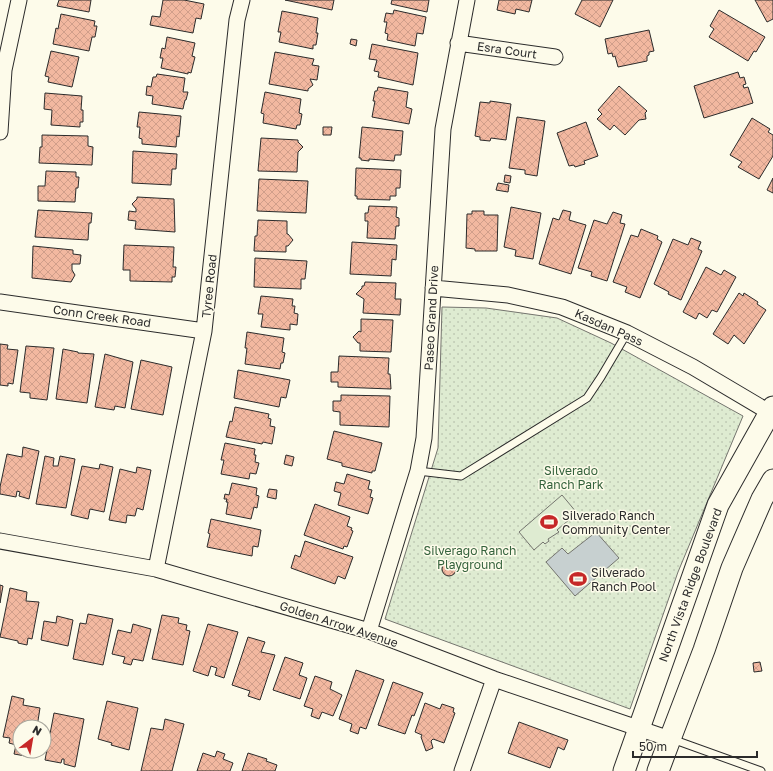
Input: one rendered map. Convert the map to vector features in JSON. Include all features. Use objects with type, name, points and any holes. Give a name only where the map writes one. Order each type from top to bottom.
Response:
[{"type":"street","points":[[0,132],[4,70],[19,0]]},
{"type":"street","name":"Tyree Road","points":[[156,569],[204,331],[237,28],[242,0]]},
{"type":"street","name":"Paseo Grand Drive","points":[[369,631],[418,471],[424,438],[443,129],[467,0]]},
{"type":"street","name":"Esra Court","points":[[458,43],[555,57]]},
{"type":"street","name":"Kasdan Pass","points":[[433,288],[508,294],[562,307],[627,334],[693,367],[771,410]]},
{"type":"street","name":"Conn Creek Road","points":[[0,302],[204,331]]},
{"type":"street","name":"North Vista Ridge Boulevard","points":[[624,771],[718,505],[771,410]]},
{"type":"street","points":[[658,771],[704,650],[732,568],[762,499],[773,480]]},
{"type":"street","name":"Golden Arrow Avenue","points":[[0,541],[156,569],[369,631],[494,679],[670,739]]},
{"type":"street","points":[[462,771],[494,679]]},
{"type":"lane","points":[[418,471],[461,476],[586,398],[601,377],[627,334]]},
{"type":"lane","points":[[670,739],[750,769],[761,771]]},
{"type":"green space","name":"Silverado Ranch Park","points":[[442,307],[486,308],[557,318],[611,343],[743,416],[678,572],[630,709],[385,619],[438,448]]},
{"type":"green space","name":"Silverado Ranch Community Center","points":[[562,495],[577,513],[557,530],[559,532],[548,539],[549,541],[545,544],[543,542],[534,550],[519,532]]},
{"type":"shaded area","name":"Silverado Ranch Pool","points":[[596,532],[619,558],[575,596],[546,562],[562,548],[568,554]]},
{"type":"building","points":[[59,0],[91,0],[89,12],[57,6]]},
{"type":"building","points":[[163,0],[184,0],[204,4],[201,19],[196,18],[193,33],[150,25],[152,16],[160,17]]},
{"type":"building","points":[[285,0],[334,0],[332,10]]},
{"type":"building","points":[[392,0],[429,0],[427,12],[391,4]]},
{"type":"building","points":[[499,0],[532,0],[529,12],[516,9],[515,14],[497,10]]},
{"type":"building","points":[[582,0],[613,0],[600,27],[575,14]]},
{"type":"building","points":[[755,0],[773,0],[773,19],[767,22]]},
{"type":"building","points":[[394,10],[426,17],[423,34],[417,33],[415,46],[387,40],[388,34],[385,33],[387,22],[384,22],[386,13],[393,14]]},
{"type":"building","points":[[719,10],[765,37],[756,52],[754,51],[748,61],[709,37],[714,29],[710,26]]},
{"type":"building","points":[[282,11],[318,18],[316,33],[318,33],[316,45],[313,45],[313,49],[279,42],[281,32],[278,32]]},
{"type":"building","points":[[61,14],[95,21],[94,26],[97,26],[95,37],[92,37],[89,51],[53,44],[56,28],[58,29]]},
{"type":"building","points":[[649,30],[654,51],[649,52],[647,61],[618,67],[615,56],[613,57],[612,53],[608,54],[605,39]]},
{"type":"building","points":[[167,37],[195,43],[192,56],[195,57],[191,73],[188,72],[188,74],[161,68],[163,58],[160,58],[162,48],[165,49]]},
{"type":"building","points":[[351,39],[357,40],[356,46],[350,44]]},
{"type":"building","points":[[372,44],[418,53],[413,85],[378,77],[379,72],[374,71],[377,60],[369,59]]},
{"type":"building","points":[[51,51],[79,57],[72,87],[48,82],[49,77],[45,76]]},
{"type":"building","points":[[275,52],[314,59],[312,65],[319,66],[317,80],[310,79],[313,85],[308,89],[308,91],[269,84]]},
{"type":"building","points":[[738,72],[740,78],[744,77],[746,84],[743,85],[744,88],[748,87],[753,103],[704,118],[694,86]]},
{"type":"building","points":[[157,74],[185,78],[183,92],[188,92],[183,109],[152,104],[153,96],[146,95],[147,86],[151,87],[153,77],[156,77]]},
{"type":"building","points":[[619,86],[647,111],[645,113],[646,119],[639,120],[625,135],[614,125],[610,130],[597,119],[602,114],[598,110]]},
{"type":"building","points":[[378,87],[408,92],[406,107],[412,109],[409,124],[372,117],[375,91],[377,91]]},
{"type":"building","points":[[265,92],[301,99],[299,113],[302,114],[300,125],[297,125],[296,129],[263,123],[264,114],[261,113]]},
{"type":"building","points":[[45,93],[82,96],[81,110],[83,110],[83,122],[80,122],[80,127],[51,125],[52,110],[44,109]]},
{"type":"building","points":[[490,101],[511,104],[506,140],[491,138],[490,141],[480,140],[480,137],[475,136],[480,102],[490,103]]},
{"type":"building","points":[[139,112],[181,116],[179,137],[177,136],[176,147],[142,144],[142,139],[139,138],[140,127],[137,127]]},
{"type":"building","points":[[517,117],[545,121],[537,176],[525,174],[525,170],[509,168]]},
{"type":"building","points":[[752,118],[770,129],[768,132],[773,135],[773,156],[759,179],[738,167],[742,162],[730,155]]},
{"type":"building","points":[[586,122],[598,156],[584,161],[585,164],[575,167],[574,165],[569,166],[557,133]]},
{"type":"building","points":[[323,127],[332,127],[331,135],[323,135]]},
{"type":"building","points":[[362,127],[403,131],[401,155],[395,155],[394,161],[369,159],[369,161],[361,160],[361,158],[359,158]]},
{"type":"building","points":[[42,135],[88,136],[88,146],[93,147],[92,165],[39,163],[40,147],[42,147]]},
{"type":"building","points":[[261,138],[298,140],[303,147],[298,152],[297,172],[258,171]]},
{"type":"building","points":[[133,151],[177,154],[176,169],[172,169],[171,185],[132,183]]},
{"type":"building","points":[[356,168],[401,170],[400,188],[396,188],[396,196],[390,196],[390,200],[357,199],[357,196],[355,196]]},
{"type":"building","points":[[46,171],[76,172],[76,177],[79,177],[78,188],[76,188],[75,202],[38,201],[38,186],[45,186]]},
{"type":"building","points":[[505,175],[511,176],[510,183],[504,182]]},
{"type":"building","points":[[773,178],[773,193],[767,190]]},
{"type":"building","points":[[259,179],[308,181],[306,213],[257,211]]},
{"type":"building","points":[[498,183],[509,185],[508,192],[496,190]]},
{"type":"building","points":[[137,197],[174,199],[175,232],[135,229],[136,221],[128,220],[129,211],[136,212],[136,209],[132,204]]},
{"type":"building","points":[[369,206],[397,207],[396,217],[399,218],[399,226],[396,226],[395,239],[367,238],[368,221],[365,221],[365,213],[368,213]]},
{"type":"building","points":[[511,207],[541,213],[533,259],[515,256],[516,250],[504,247]]},
{"type":"building","points":[[38,210],[92,213],[91,223],[89,223],[88,240],[35,237]]},
{"type":"building","points":[[563,210],[571,212],[569,220],[586,225],[571,274],[539,264],[553,218],[559,220]]},
{"type":"building","points":[[472,211],[484,211],[484,215],[498,215],[497,251],[475,251],[475,249],[466,248],[467,214],[472,214]]},
{"type":"building","points":[[613,212],[622,215],[620,223],[625,224],[607,281],[591,276],[592,272],[578,268],[594,220],[607,224]]},
{"type":"building","points":[[258,220],[287,221],[287,234],[293,240],[288,246],[286,246],[286,252],[254,251]]},
{"type":"building","points":[[641,229],[658,236],[657,239],[662,242],[640,298],[625,292],[627,287],[613,282],[631,235],[638,237]]},
{"type":"building","points":[[691,238],[701,242],[698,249],[702,251],[681,300],[668,294],[669,292],[654,284],[673,239],[688,245]]},
{"type":"building","points":[[352,242],[397,245],[396,260],[392,259],[391,276],[350,274]]},
{"type":"building","points":[[124,245],[174,247],[173,267],[176,267],[175,277],[172,277],[172,282],[130,281],[130,270],[123,270]]},
{"type":"building","points":[[33,246],[73,250],[73,254],[81,255],[80,264],[72,264],[72,270],[75,275],[71,282],[32,278]]},
{"type":"building","points":[[255,258],[307,261],[305,279],[301,279],[301,289],[254,287]]},
{"type":"building","points":[[706,267],[721,275],[724,270],[736,277],[717,312],[712,310],[707,318],[699,313],[696,319],[683,312]]},
{"type":"building","points":[[365,282],[396,283],[395,299],[401,299],[400,315],[363,313],[364,299],[356,294],[362,286],[364,286]]},
{"type":"building","points":[[739,293],[743,296],[744,293],[758,302],[757,304],[766,310],[744,344],[734,335],[728,344],[713,334]]},
{"type":"building","points":[[261,296],[293,299],[292,306],[295,306],[294,313],[298,314],[297,325],[290,324],[290,330],[261,327],[263,314],[258,314]]},
{"type":"building","points":[[361,319],[393,320],[391,352],[360,351],[360,343],[358,343],[353,337],[359,331],[361,332]]},
{"type":"building","points":[[247,332],[284,338],[282,352],[285,353],[280,369],[245,364]]},
{"type":"building","points":[[0,344],[8,345],[7,349],[18,350],[13,384],[8,383],[8,386],[0,385]]},
{"type":"building","points":[[26,346],[54,348],[47,400],[30,398],[30,393],[20,392]]},
{"type":"building","points":[[63,349],[78,353],[94,354],[87,403],[56,399]]},
{"type":"building","points":[[105,354],[133,362],[125,408],[115,406],[114,410],[95,407]]},
{"type":"building","points":[[339,356],[389,358],[388,374],[390,374],[391,389],[338,387],[338,382],[331,382],[331,372],[338,372]]},
{"type":"building","points":[[141,360],[172,367],[163,415],[131,409]]},
{"type":"building","points":[[238,370],[290,380],[286,398],[281,397],[279,407],[234,398]]},
{"type":"building","points":[[341,395],[390,396],[389,427],[340,425],[340,412],[333,411],[333,401],[341,401]]},
{"type":"building","points":[[235,407],[269,414],[268,418],[271,419],[270,426],[275,427],[272,444],[263,442],[262,444],[226,437],[230,421],[232,422]]},
{"type":"building","points":[[334,431],[382,443],[375,471],[372,471],[372,473],[342,466],[342,463],[327,459]]},
{"type":"building","points":[[225,443],[255,449],[255,462],[259,463],[256,474],[250,473],[249,479],[221,474],[224,460],[221,460]]},
{"type":"building","points":[[23,447],[39,451],[29,499],[19,496],[20,492],[17,491],[16,497],[0,494],[0,487],[7,454],[22,457]]},
{"type":"building","points":[[286,455],[294,457],[292,466],[284,464]]},
{"type":"building","points":[[45,456],[54,458],[53,466],[58,466],[60,456],[75,459],[66,508],[36,504]]},
{"type":"building","points":[[100,464],[113,467],[104,512],[90,509],[88,519],[71,515],[82,466],[99,469]]},
{"type":"building","points":[[137,467],[151,470],[143,510],[137,508],[135,516],[127,515],[126,523],[109,520],[120,469],[136,473]]},
{"type":"building","points":[[347,474],[370,481],[368,489],[372,490],[370,497],[373,498],[368,514],[338,505],[341,493],[334,491],[336,482],[344,484]]},
{"type":"building","points":[[232,483],[257,488],[256,495],[259,496],[257,508],[254,507],[251,519],[226,514],[228,502],[226,502],[227,499],[224,499],[225,494],[229,495]]},
{"type":"building","points":[[269,489],[277,490],[276,499],[267,497]]},
{"type":"building","points":[[315,504],[350,517],[347,526],[352,528],[351,530],[353,531],[347,547],[344,546],[343,549],[304,535]]},
{"type":"building","points":[[211,519],[261,530],[258,547],[253,546],[252,556],[207,547]]},
{"type":"building","points":[[305,541],[353,557],[345,579],[338,576],[335,584],[291,568],[295,555],[300,557]]},
{"type":"building","points":[[449,562],[454,564],[456,569],[454,574],[449,576],[444,574],[442,569],[444,564]]},
{"type":"building","points":[[0,585],[3,586],[0,603]]},
{"type":"building","points":[[10,588],[27,592],[26,601],[39,602],[32,639],[28,638],[27,645],[18,643],[18,641],[0,637]]},
{"type":"building","points":[[88,614],[113,619],[103,665],[73,659],[80,623],[86,624]]},
{"type":"building","points":[[162,615],[179,618],[178,623],[187,625],[186,630],[190,631],[183,665],[152,659]]},
{"type":"building","points":[[57,616],[73,620],[68,646],[41,640],[44,621],[56,623]]},
{"type":"building","points":[[133,624],[151,629],[143,661],[133,659],[131,665],[123,663],[125,657],[112,654],[118,630],[131,633]]},
{"type":"building","points":[[208,624],[238,632],[224,678],[215,675],[217,668],[211,666],[208,676],[193,671]]},
{"type":"building","points":[[248,637],[265,642],[261,652],[275,655],[260,700],[248,696],[250,691],[232,685]]},
{"type":"building","points":[[285,657],[303,663],[299,675],[307,678],[300,699],[273,690]]},
{"type":"building","points":[[760,662],[762,671],[754,672],[753,663]]},
{"type":"building","points":[[356,670],[384,680],[366,729],[360,727],[358,734],[350,731],[352,724],[339,719]]},
{"type":"building","points":[[315,676],[332,682],[330,689],[342,695],[333,716],[322,712],[319,719],[311,716],[313,709],[304,706]]},
{"type":"building","points":[[393,682],[423,693],[414,716],[412,715],[405,734],[378,725]]},
{"type":"building","points":[[12,696],[24,699],[23,705],[40,708],[38,719],[12,719],[12,744],[9,743],[10,738],[3,737]]},
{"type":"building","points":[[107,701],[138,708],[129,750],[111,745],[112,743],[98,739]]},
{"type":"building","points":[[425,703],[440,709],[442,704],[454,708],[453,712],[455,713],[444,743],[433,739],[431,741],[433,748],[426,751],[421,737],[422,735],[415,732]]},
{"type":"building","points":[[54,713],[84,719],[75,767],[64,764],[64,759],[62,759],[61,763],[45,760],[52,759],[52,723]]},
{"type":"building","points":[[165,719],[184,724],[172,771],[141,771],[151,728],[163,730]]},
{"type":"building","points":[[519,722],[568,740],[564,750],[558,747],[550,768],[508,753]]},
{"type":"building","points":[[217,751],[225,754],[223,759],[233,763],[230,771],[197,771],[203,753],[215,757]]},
{"type":"building","points":[[248,753],[267,759],[266,761],[277,765],[275,771],[242,771]]},
{"type":"place","name":"Silverado Ranch Community Center","points":[[549,522]]},
{"type":"place","name":"Silverado Ranch Pool","points":[[578,579]]},
{"type":"park label","name":"Silverago Ranch Playground","points":[[470,557]]}]
